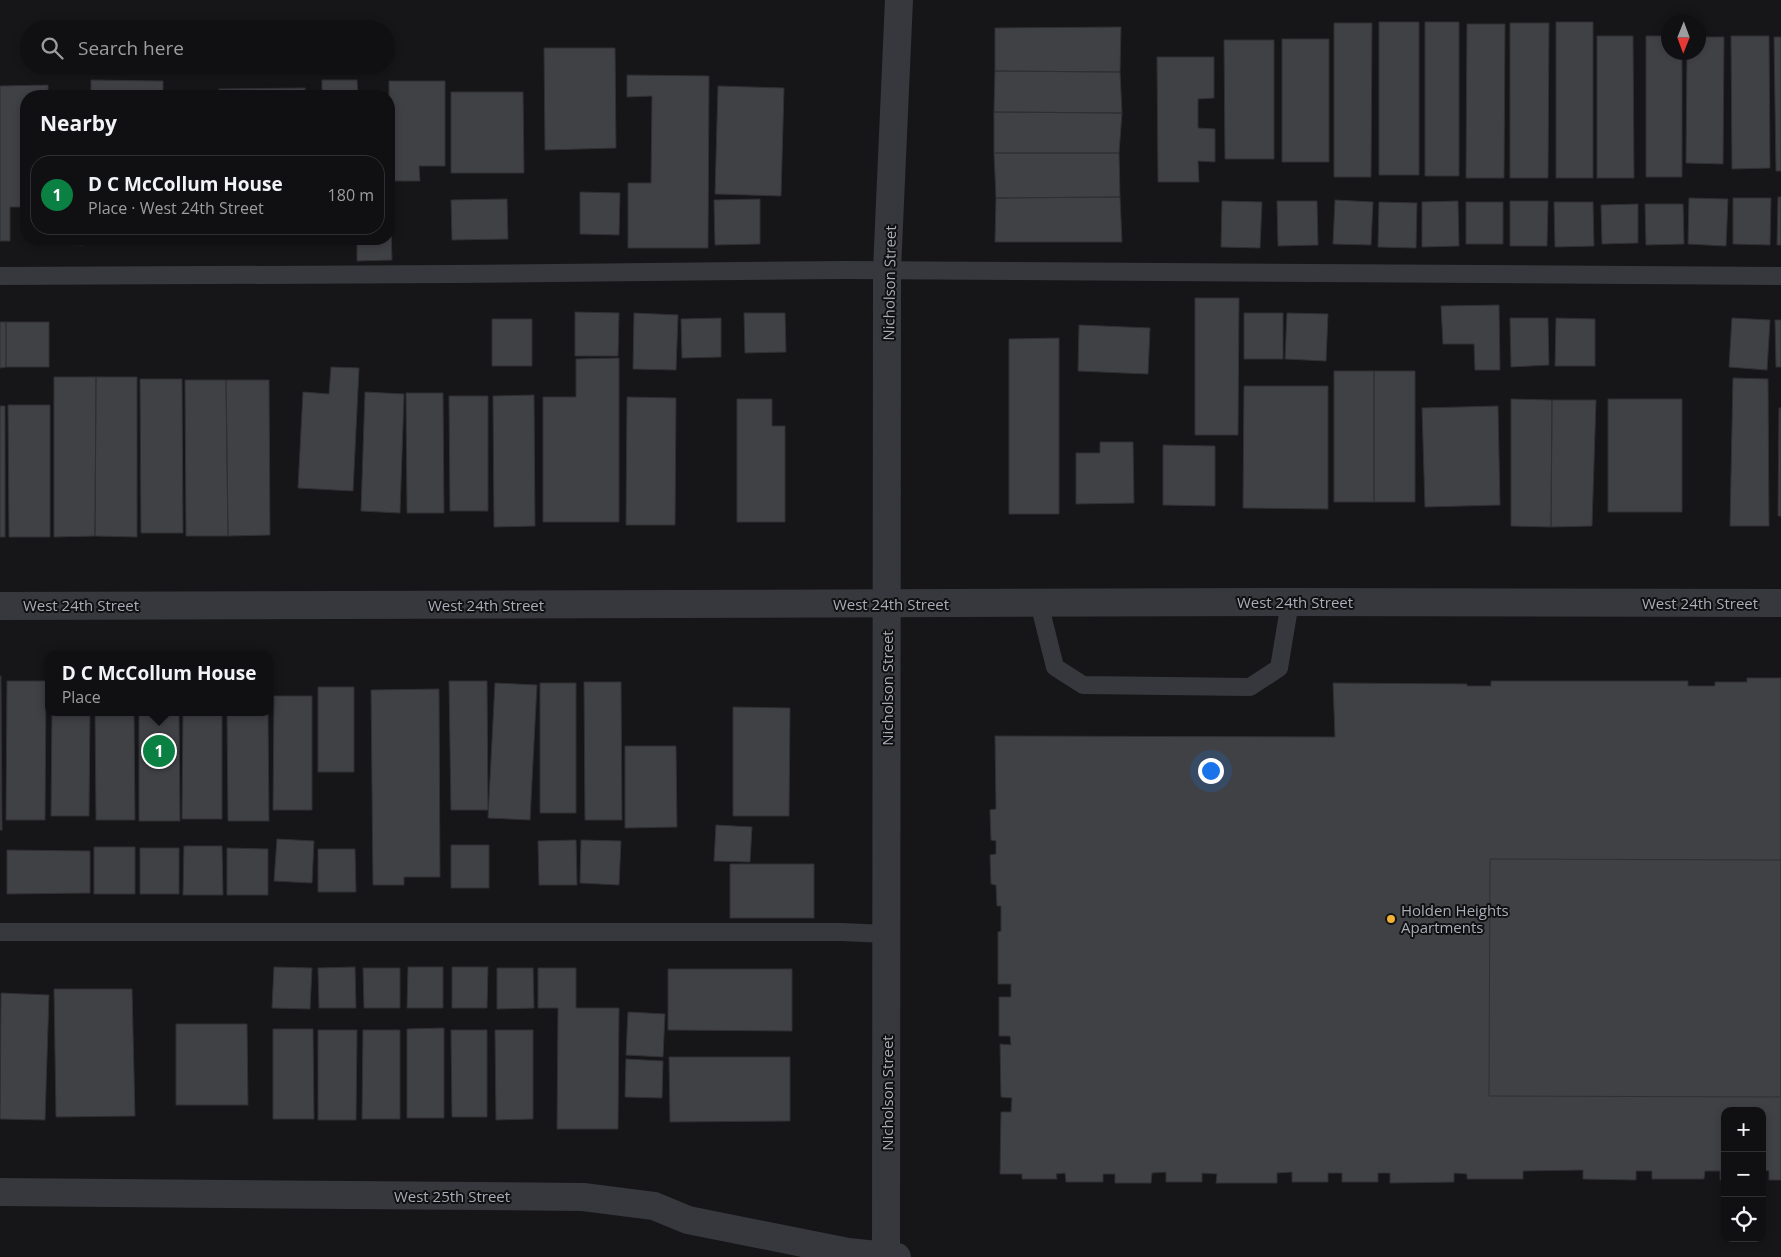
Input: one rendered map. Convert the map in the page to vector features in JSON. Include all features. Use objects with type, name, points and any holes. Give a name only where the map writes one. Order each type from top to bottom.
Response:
[{"type":"street","name":"Nicholson Street","points":[[886,1257],[888,270],[899,0]]},
{"type":"street","name":"West 24th Street","points":[[0,606],[1290,602],[1781,603]]},
{"type":"street","name":"West 25th Street","points":[[0,1192],[583,1197],[654,1206],[688,1220],[819,1246],[886,1257],[897,1257]]},
{"type":"lane","points":[[0,276],[888,270],[1781,276]]},
{"type":"lane","points":[[1039,603],[1055,667],[1083,685],[1250,687],[1279,668],[1290,602]]},
{"type":"lane","points":[[0,932],[841,932],[887,934]]},
{"type":"building","points":[[1379,22],[1419,22],[1419,175],[1379,175]]},
{"type":"building","points":[[1425,22],[1459,22],[1459,176],[1425,176]]},
{"type":"building","points":[[1556,22],[1593,22],[1593,178],[1556,178]]},
{"type":"building","points":[[1334,23],[1372,23],[1371,177],[1334,177]]},
{"type":"building","points":[[1510,23],[1549,23],[1548,178],[1510,178]]},
{"type":"building","points":[[1467,24],[1505,24],[1504,178],[1466,178]]},
{"type":"building","points":[[1121,27],[1120,72],[995,71],[995,28]]},
{"type":"building","points":[[1597,36],[1633,36],[1634,178],[1597,178]]},
{"type":"building","points":[[1646,36],[1661,36],[1661,60],[1682,60],[1682,177],[1646,177]]},
{"type":"building","points":[[1731,36],[1769,36],[1770,168],[1732,169]]},
{"type":"building","points":[[1706,37],[1724,37],[1723,164],[1686,163],[1687,60],[1706,60]]},
{"type":"building","points":[[1774,37],[1781,37],[1781,171],[1776,171]]},
{"type":"building","points":[[1282,39],[1329,39],[1329,162],[1282,162]]},
{"type":"building","points":[[1224,40],[1274,40],[1274,159],[1225,159]]},
{"type":"building","points":[[544,48],[615,48],[616,148],[545,150]]},
{"type":"building","points":[[1157,57],[1214,57],[1214,98],[1198,99],[1198,128],[1215,129],[1215,162],[1198,161],[1199,182],[1158,182]]},
{"type":"building","points":[[995,71],[1120,72],[1122,113],[994,112]]},
{"type":"building","points":[[627,75],[709,76],[708,248],[628,248],[628,183],[651,183],[652,96],[627,97]]},
{"type":"building","points":[[91,80],[163,81],[163,90],[91,90]]},
{"type":"building","points":[[322,80],[357,80],[358,90],[322,90]]},
{"type":"building","points":[[389,81],[445,81],[445,166],[419,166],[420,181],[395,181],[395,90],[389,90]]},
{"type":"building","points":[[48,85],[48,90],[20,90],[20,207],[10,207],[10,241],[0,241],[0,86]]},
{"type":"building","points":[[718,86],[784,88],[781,196],[715,194]]},
{"type":"building","points":[[305,88],[305,90],[219,90]]},
{"type":"building","points":[[451,92],[523,92],[524,173],[451,173]]},
{"type":"building","points":[[994,112],[1122,113],[1119,153],[994,153]]},
{"type":"building","points":[[994,153],[1119,153],[1120,197],[996,198]]},
{"type":"building","points":[[580,192],[620,193],[619,235],[580,234]]},
{"type":"building","points":[[1120,197],[1122,242],[995,242],[996,198]]},
{"type":"building","points":[[1778,197],[1781,197],[1781,245],[1777,245]]},
{"type":"building","points":[[1689,198],[1728,199],[1726,246],[1688,244]]},
{"type":"building","points":[[1733,198],[1771,198],[1770,245],[1733,244]]},
{"type":"building","points":[[507,199],[508,239],[452,240],[451,200]]},
{"type":"building","points":[[760,199],[760,244],[715,245],[714,200]]},
{"type":"building","points":[[1335,200],[1373,202],[1371,245],[1333,244]]},
{"type":"building","points":[[1222,201],[1262,202],[1260,248],[1221,247]]},
{"type":"building","points":[[1277,201],[1317,201],[1318,245],[1278,246]]},
{"type":"building","points":[[1458,201],[1459,246],[1422,247],[1422,202]]},
{"type":"building","points":[[1510,201],[1548,201],[1547,246],[1510,246]]},
{"type":"building","points":[[1379,202],[1417,203],[1416,248],[1378,247]]},
{"type":"building","points":[[1466,202],[1503,202],[1503,244],[1466,244]]},
{"type":"building","points":[[1554,202],[1593,202],[1594,246],[1555,247]]},
{"type":"building","points":[[1638,204],[1638,243],[1602,244],[1601,205]]},
{"type":"building","points":[[1645,204],[1683,204],[1684,244],[1646,245]]},
{"type":"building","points":[[357,245],[392,245],[392,260],[357,261]]},
{"type":"building","points":[[1195,298],[1239,298],[1238,435],[1195,435]]},
{"type":"building","points":[[1499,305],[1500,370],[1475,370],[1474,344],[1443,344],[1441,306]]},
{"type":"building","points":[[575,312],[619,313],[618,356],[575,356]]},
{"type":"building","points":[[634,313],[678,315],[676,370],[633,369]]},
{"type":"building","points":[[744,313],[785,313],[786,352],[745,353]]},
{"type":"building","points":[[1244,313],[1283,313],[1283,359],[1244,359]]},
{"type":"building","points":[[1287,313],[1328,314],[1326,361],[1285,359]]},
{"type":"building","points":[[721,318],[721,357],[682,358],[681,319]]},
{"type":"building","points":[[1510,318],[1548,318],[1549,365],[1511,367]]},
{"type":"building","points":[[1556,318],[1595,319],[1595,366],[1555,366]]},
{"type":"building","points":[[1732,318],[1770,320],[1767,370],[1729,367]]},
{"type":"building","points":[[492,319],[532,319],[532,366],[492,366]]},
{"type":"building","points":[[1775,320],[1781,320],[1781,367],[1776,367]]},
{"type":"building","points":[[0,322],[6,322],[6,367],[0,368]]},
{"type":"building","points":[[6,322],[49,322],[49,367],[6,367]]},
{"type":"building","points":[[1079,325],[1150,328],[1148,374],[1078,371]]},
{"type":"building","points":[[1059,338],[1059,514],[1009,514],[1009,339]]},
{"type":"building","points":[[619,358],[619,522],[543,522],[543,397],[576,397],[576,359]]},
{"type":"building","points":[[331,367],[359,368],[353,491],[298,488],[303,392],[329,394]]},
{"type":"building","points":[[1334,371],[1374,371],[1374,502],[1334,502]]},
{"type":"building","points":[[1374,371],[1415,371],[1415,502],[1374,502]]},
{"type":"building","points":[[54,377],[96,377],[95,536],[54,537]]},
{"type":"building","points":[[96,377],[137,377],[137,537],[95,536]]},
{"type":"building","points":[[1733,378],[1768,379],[1769,526],[1730,526]]},
{"type":"building","points":[[140,379],[182,379],[183,533],[141,533]]},
{"type":"building","points":[[185,380],[226,380],[228,536],[186,536]]},
{"type":"building","points":[[226,380],[269,380],[270,535],[228,536]]},
{"type":"building","points":[[1244,386],[1328,386],[1328,509],[1243,508]]},
{"type":"building","points":[[365,392],[404,394],[400,513],[361,511]]},
{"type":"building","points":[[406,393],[443,393],[444,513],[407,513]]},
{"type":"building","points":[[534,395],[535,526],[494,527],[493,396]]},
{"type":"building","points":[[449,396],[488,396],[488,511],[450,511]]},
{"type":"building","points":[[627,397],[676,398],[675,525],[626,525]]},
{"type":"building","points":[[737,399],[772,399],[772,426],[785,426],[785,522],[737,522]]},
{"type":"building","points":[[1511,399],[1552,400],[1551,527],[1511,526]]},
{"type":"building","points":[[1608,399],[1682,399],[1682,512],[1608,512]]},
{"type":"building","points":[[1552,400],[1596,400],[1592,526],[1551,527]]},
{"type":"building","points":[[8,405],[50,405],[50,537],[9,537]]},
{"type":"building","points":[[0,406],[5,406],[5,537],[0,537]]},
{"type":"building","points":[[1498,406],[1500,505],[1425,507],[1422,408]]},
{"type":"building","points":[[1779,408],[1781,408],[1781,516],[1778,516]]},
{"type":"building","points":[[1100,442],[1133,442],[1134,503],[1076,504],[1076,453],[1100,453]]},
{"type":"building","points":[[1163,445],[1215,446],[1215,506],[1163,505]]},
{"type":"building","points":[[1,676],[2,830],[0,830]]},
{"type":"building","name":"Holden Heights Apartments","points":[[1747,678],[1781,678],[1781,1180],[1769,1180],[1769,1171],[1766,1171],[1766,1107],[1721,1107],[1721,1180],[1720,1171],[1705,1171],[1704,1179],[1652,1179],[1652,1171],[1636,1171],[1636,1180],[1583,1179],[1583,1170],[1523,1171],[1523,1179],[1467,1179],[1467,1174],[1454,1173],[1454,1182],[1390,1183],[1390,1173],[1378,1173],[1378,1182],[1342,1182],[1342,1173],[1328,1173],[1328,1182],[1292,1182],[1292,1172],[1277,1173],[1277,1183],[1216,1183],[1217,1174],[1202,1173],[1202,1182],[1166,1182],[1166,1172],[1152,1173],[1151,1183],[1115,1183],[1115,1174],[1103,1174],[1103,1182],[1066,1182],[1065,1173],[1056,1174],[1057,1179],[1022,1179],[1022,1174],[1000,1174],[1001,1112],[1011,1112],[1012,1098],[1001,1097],[1000,1044],[1011,1045],[1010,1036],[999,1036],[999,997],[1011,997],[1011,984],[998,984],[998,932],[1001,931],[1001,906],[997,906],[996,885],[991,884],[990,855],[996,854],[996,841],[991,840],[990,810],[996,809],[995,736],[1335,737],[1333,683],[1467,684],[1467,686],[1491,686],[1491,681],[1688,681],[1688,686],[1715,686],[1715,682],[1747,682]]},
{"type":"building","points":[[7,681],[45,681],[45,820],[6,820]]},
{"type":"building","points":[[449,681],[487,681],[488,810],[451,810]]},
{"type":"building","points":[[584,682],[621,682],[622,820],[585,820]]},
{"type":"building","points":[[495,683],[537,685],[530,820],[488,818]]},
{"type":"building","points":[[540,683],[576,683],[576,813],[540,813]]},
{"type":"building","points":[[318,687],[354,687],[354,772],[318,772]]},
{"type":"building","points":[[439,689],[440,877],[404,877],[404,885],[373,885],[371,690]]},
{"type":"building","points":[[274,696],[312,696],[312,810],[273,810]]},
{"type":"building","points":[[733,707],[790,708],[789,816],[733,816]]},
{"type":"building","points":[[52,716],[90,716],[89,816],[51,816]]},
{"type":"building","points":[[95,716],[134,716],[135,820],[96,820]]},
{"type":"building","points":[[139,716],[179,716],[180,821],[139,821]]},
{"type":"building","points":[[183,716],[222,716],[222,819],[182,819]]},
{"type":"building","points":[[227,716],[268,716],[269,821],[228,821]]},
{"type":"building","points":[[625,746],[676,746],[677,827],[625,828]]},
{"type":"building","points":[[716,825],[752,827],[750,862],[714,861]]},
{"type":"building","points":[[277,839],[314,841],[312,883],[274,881]]},
{"type":"building","points":[[576,840],[577,885],[539,885],[538,841]]},
{"type":"building","points":[[581,840],[621,841],[619,885],[580,883]]},
{"type":"building","points":[[451,845],[489,845],[489,888],[451,888]]},
{"type":"building","points":[[184,846],[222,846],[223,895],[183,895]]},
{"type":"building","points":[[94,847],[135,847],[135,894],[94,894]]},
{"type":"building","points":[[140,848],[179,848],[179,894],[140,894]]},
{"type":"building","points":[[227,848],[268,849],[268,895],[227,895]]},
{"type":"building","points":[[318,849],[355,849],[356,892],[318,892]]},
{"type":"building","points":[[7,850],[90,851],[90,893],[7,894]]},
{"type":"building","points":[[1490,859],[1781,860],[1781,1097],[1489,1096]]},
{"type":"building","points":[[730,864],[814,864],[814,918],[730,918]]},
{"type":"building","points":[[274,967],[312,968],[310,1009],[272,1008]]},
{"type":"building","points":[[355,967],[356,1008],[319,1008],[318,968]]},
{"type":"building","points":[[408,967],[443,967],[443,1008],[407,1008]]},
{"type":"building","points":[[452,967],[488,967],[487,1008],[452,1008]]},
{"type":"building","points":[[363,968],[400,968],[400,1008],[364,1008]]},
{"type":"building","points":[[497,968],[533,968],[534,1008],[497,1009]]},
{"type":"building","points":[[538,968],[576,968],[576,1008],[619,1008],[618,1129],[557,1129],[558,1008],[538,1008]]},
{"type":"building","points":[[668,969],[792,969],[792,1031],[668,1030]]},
{"type":"building","points":[[54,989],[132,989],[135,1116],[56,1117]]},
{"type":"building","points":[[1,993],[49,995],[45,1120],[0,1119]]},
{"type":"building","points":[[628,1012],[665,1014],[663,1057],[626,1055]]},
{"type":"building","points":[[176,1024],[247,1024],[248,1105],[176,1105]]},
{"type":"building","points":[[444,1028],[444,1118],[407,1118],[407,1029]]},
{"type":"building","points":[[273,1029],[313,1029],[314,1119],[273,1119]]},
{"type":"building","points":[[318,1030],[357,1030],[356,1120],[318,1120]]},
{"type":"building","points":[[363,1030],[400,1030],[400,1119],[362,1119]]},
{"type":"building","points":[[451,1030],[487,1030],[487,1117],[452,1117]]},
{"type":"building","points":[[495,1030],[533,1030],[533,1119],[496,1120]]},
{"type":"building","points":[[669,1057],[790,1057],[790,1121],[670,1122]]},
{"type":"building","points":[[626,1059],[663,1061],[662,1098],[625,1097]]},
{"type":"place","name":"D C McCollum House","points":[[159,751]]},
{"type":"place","name":"Holden Heights Apartments","points":[[1391,919]]}]
